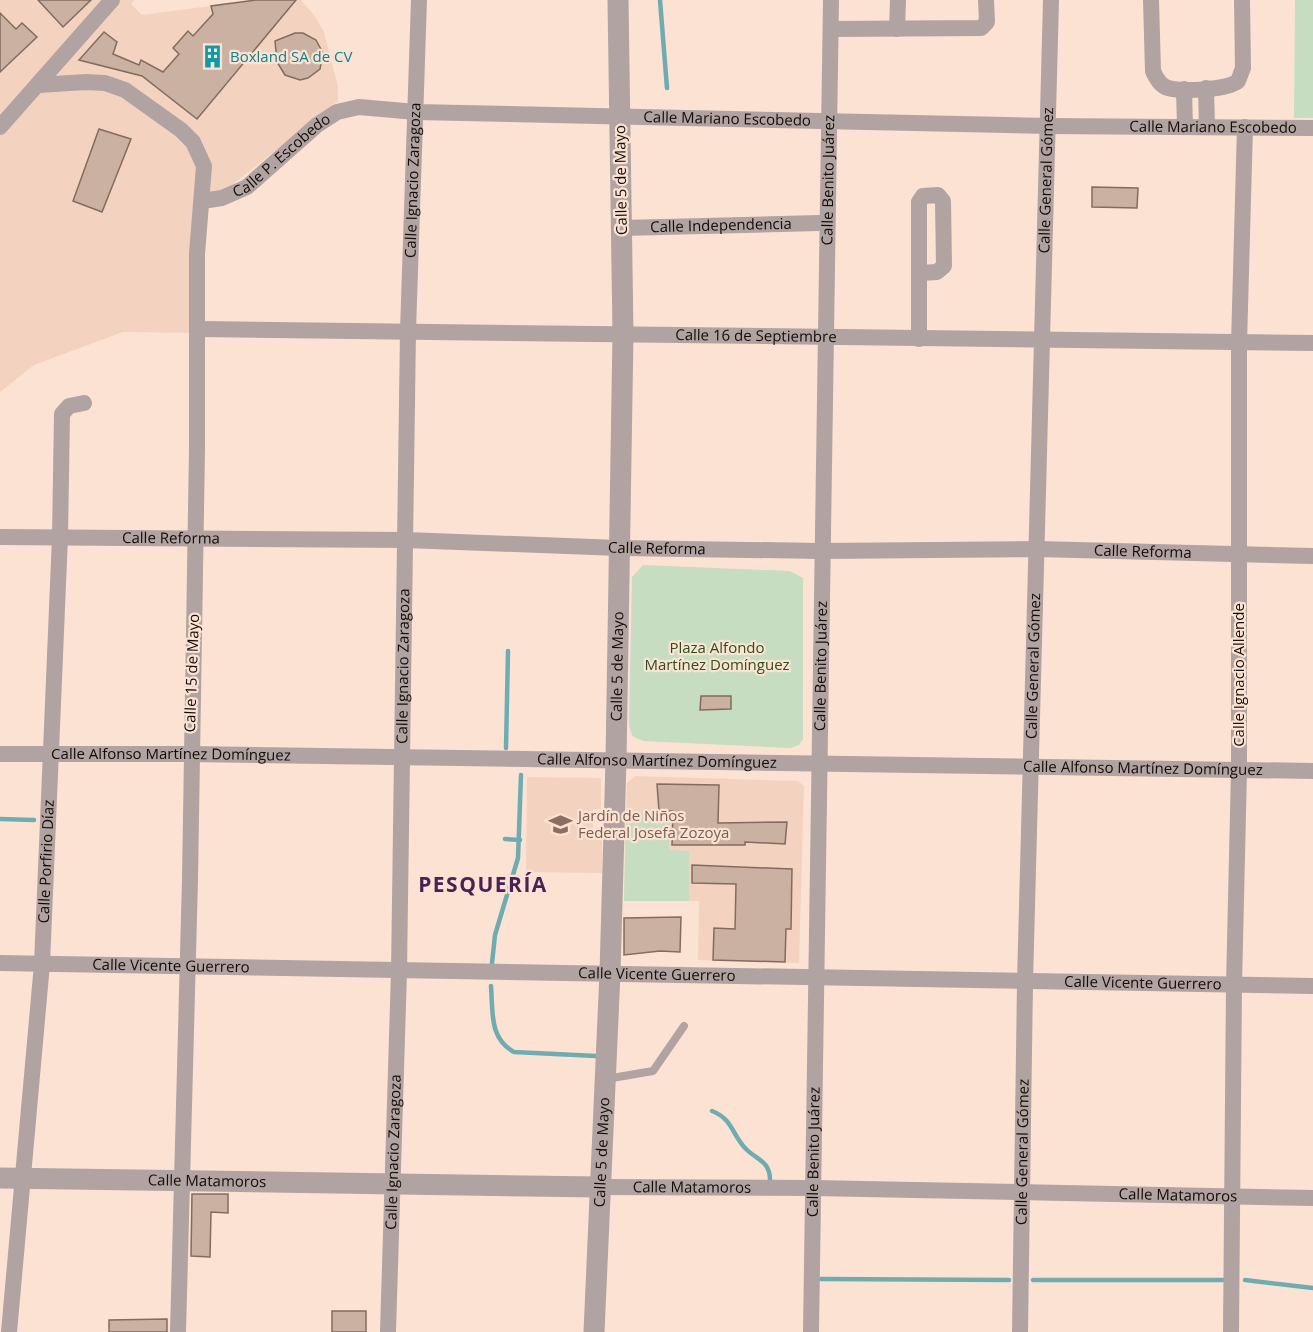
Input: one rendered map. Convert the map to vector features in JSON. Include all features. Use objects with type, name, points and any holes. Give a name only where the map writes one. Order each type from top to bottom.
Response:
[{"type":"street","points":[[0,127],[112,0]]},
{"type":"street","name":"Calle Ignacio Zaragoza","points":[[388,1332],[399,972],[408,331],[419,0]]},
{"type":"street","name":"Calle 5 de Mayo","points":[[594,1332],[599,1187],[606,1079],[616,760],[623,334],[618,0]]},
{"type":"street","name":"Calle Benito Juárez","points":[[811,1332],[831,0]]},
{"type":"street","points":[[897,29],[898,0]]},
{"type":"street","points":[[832,30],[981,28],[987,22],[986,0]]},
{"type":"street","name":"Calle General Gómez","points":[[1020,1332],[1025,982],[1051,0]]},
{"type":"street","points":[[1151,0],[1153,71],[1156,79],[1167,88],[1184,89],[1233,85],[1241,75],[1242,0]]},
{"type":"street","name":"Calle 15 de Mayo","points":[[39,85],[105,83],[125,90],[181,130],[193,142],[204,166],[197,254],[196,539],[178,1332]]},
{"type":"street","points":[[1206,88],[1207,127]]},
{"type":"street","points":[[1184,89],[1185,127]]},
{"type":"street","name":"Calle Mariano Escobedo","points":[[359,107],[416,112],[831,119],[1048,126],[1313,128]]},
{"type":"street","name":"Calle P. Escobedo","points":[[202,201],[222,198],[247,187],[329,116],[359,107]]},
{"type":"street","name":"Calle Ignacio Allende","points":[[1231,1332],[1234,985],[1239,770],[1239,344],[1245,127]]},
{"type":"street","name":"Calle Independencia","points":[[622,228],[819,223]]},
{"type":"street","points":[[919,339],[920,273]]},
{"type":"street","name":"Calle 16 de Septiembre","points":[[198,329],[825,335],[919,339],[1239,344],[1313,343]]},
{"type":"street","name":"Calle Porfirio Díaz","points":[[9,1332],[42,964],[60,537],[62,414],[69,406],[84,404]]},
{"type":"street","name":"Calle Reforma","points":[[0,537],[406,540],[619,548],[822,551],[1037,549],[1313,556]]},
{"type":"street","name":"Calle Alfonso Martínez Domínguez","points":[[0,754],[401,756],[1313,771]]},
{"type":"street","name":"Calle Vicente Guerrero","points":[[0,963],[399,972],[610,973],[1313,986]]},
{"type":"street","name":"Calle Matamoros","points":[[0,1178],[812,1188],[1313,1198]]},
{"type":"lane","points":[[606,1079],[653,1071],[684,1026]]},
{"type":"shaded area","points":[[0,0],[134,0],[131,4],[142,15],[256,0],[301,0],[314,15],[324,32],[338,87],[338,101],[223,192],[194,195],[195,333],[123,332],[34,365],[0,392]]},
{"type":"shaded area","points":[[635,776],[798,781],[804,786],[799,963],[698,960],[699,901],[624,901],[627,783]]},
{"type":"shaded area","name":"Jardín de Niños Federal Josefa Zozoya","points":[[527,777],[601,778],[601,809],[593,809],[593,839],[602,840],[602,873],[526,872]]},
{"type":"green space","points":[[1295,0],[1313,0],[1313,118],[1294,118]]},
{"type":"green space","name":"Plaza Alfondo Martínez Domínguez","points":[[643,565],[790,571],[803,578],[803,739],[799,745],[791,748],[643,741],[632,736],[629,725],[632,577]]},
{"type":"green space","points":[[626,814],[670,815],[669,850],[689,851],[689,901],[624,901]]},
{"type":"building","points":[[38,0],[91,0],[63,27]]},
{"type":"building","name":"Boxland SA de CV","points":[[256,0],[296,0],[197,119],[142,76],[79,60],[104,32],[117,42],[113,54],[139,65],[141,60],[163,72],[179,54],[173,48],[188,31],[193,36],[213,14],[211,6]]},
{"type":"building","points":[[0,13],[16,29],[22,23],[37,37],[0,72]]},
{"type":"building","points":[[295,33],[303,33],[316,40],[323,53],[320,69],[308,78],[300,80],[285,75],[277,62],[275,41]]},
{"type":"building","points":[[99,129],[131,139],[102,212],[73,201]]},
{"type":"building","points":[[1092,187],[1138,188],[1137,208],[1092,207]]},
{"type":"building","points":[[701,696],[731,696],[731,709],[700,710]]},
{"type":"building","points":[[657,784],[719,785],[718,823],[787,822],[785,844],[745,842],[745,845],[672,845],[673,811],[659,811]]},
{"type":"building","points":[[692,865],[792,869],[791,929],[786,929],[785,962],[713,960],[714,928],[735,929],[736,884],[692,883]]},
{"type":"building","points":[[681,917],[680,952],[660,951],[624,955],[624,918]]},
{"type":"building","points":[[192,1194],[228,1194],[228,1213],[211,1212],[210,1257],[191,1256]]},
{"type":"building","points":[[332,1311],[366,1311],[366,1332],[332,1332]]},
{"type":"building","points":[[167,1319],[167,1332],[109,1332],[109,1320]]},
{"type":"waterway","points":[[660,0],[667,88]]},
{"type":"waterway","points":[[506,748],[508,651]]},
{"type":"waterway","points":[[492,963],[495,935],[518,858],[521,775]]},
{"type":"waterway","points":[[0,819],[34,820]]},
{"type":"waterway","points":[[505,839],[520,840]]},
{"type":"waterway","points":[[491,986],[496,1032],[506,1046],[514,1052],[596,1056]]},
{"type":"waterway","points":[[712,1111],[724,1118],[741,1144],[765,1165],[770,1180]]},
{"type":"waterway","points":[[821,1279],[1009,1280]]},
{"type":"waterway","points":[[1033,1280],[1223,1280]]},
{"type":"waterway","points":[[1245,1280],[1313,1288]]},
{"type":"place","name":"Boxland SA de CV","points":[[212,57]]},
{"type":"place","name":"Jardín de Niños Federal Josefa Zozoya","points":[[560,825]]},
{"type":"district","name":"PESQUERÍA","points":[[483,885]]}]
